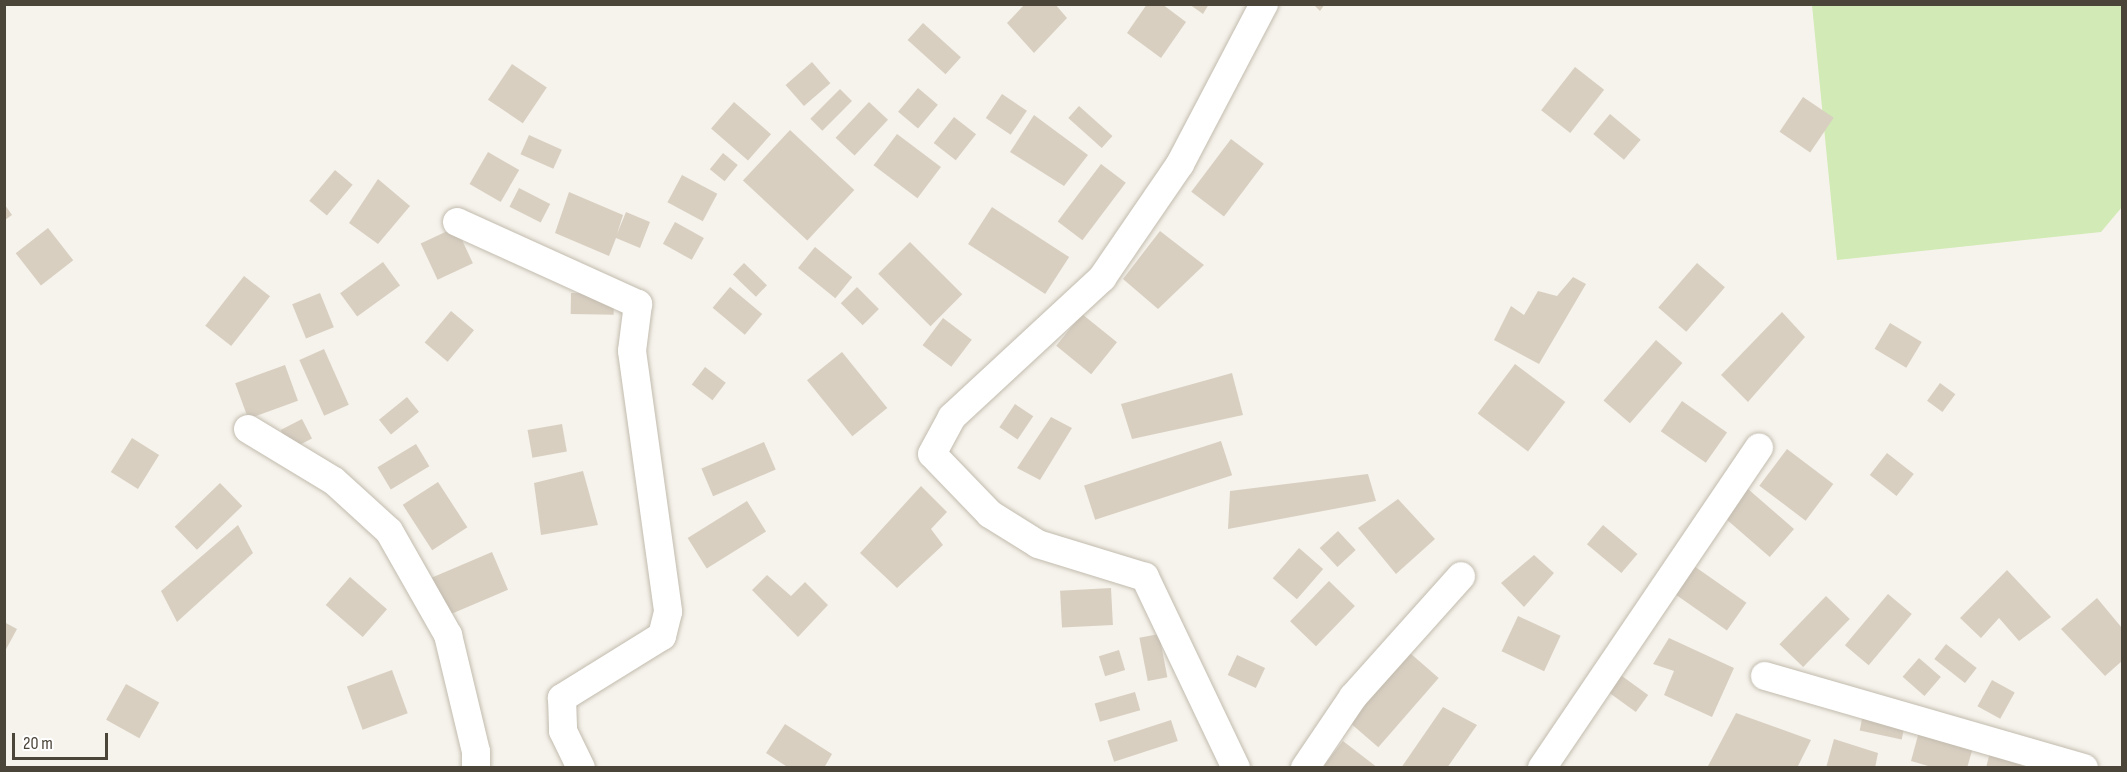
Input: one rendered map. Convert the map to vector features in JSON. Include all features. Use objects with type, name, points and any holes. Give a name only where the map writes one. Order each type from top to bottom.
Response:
[{"type":"street","points":[[1236,768],[1145,577],[1038,544],[990,514],[932,454],[952,417],[1102,278],[1180,164],[1264,4]]},
{"type":"street","points":[[457,222],[638,304],[632,351],[668,612],[662,636],[562,698],[563,731],[581,768]]},
{"type":"street","points":[[248,429],[334,481],[389,531],[448,635],[476,752],[476,768]]},
{"type":"street","points":[[1542,768],[1759,447]]},
{"type":"street","points":[[1305,768],[1353,697],[1461,576]]},
{"type":"street","points":[[1765,676],[2084,768]]},
{"type":"green space","points":[[1812,5],[2122,5],[2122,207],[2101,232],[1837,260]]},
{"type":"building","points":[[1025,4],[1055,4],[1067,18],[1034,53],[1007,23]]},
{"type":"building","points":[[1147,4],[1162,4],[1186,22],[1161,58],[1127,33]]},
{"type":"building","points":[[1189,4],[1209,4],[1203,14]]},
{"type":"building","points":[[1313,4],[1325,4],[1320,11]]},
{"type":"building","points":[[923,23],[961,57],[946,74],[908,40]]},
{"type":"building","points":[[812,62],[830,83],[804,106],[786,85]]},
{"type":"building","points":[[512,64],[547,87],[523,123],[488,100]]},
{"type":"building","points":[[1575,67],[1604,90],[1570,133],[1541,110]]},
{"type":"building","points":[[918,88],[938,105],[918,128],[898,112]]},
{"type":"building","points":[[840,89],[852,101],[822,131],[810,119]]},
{"type":"building","points":[[1002,94],[1027,111],[1011,135],[986,118]]},
{"type":"building","points":[[1803,97],[1834,118],[1810,153],[1780,132]]},
{"type":"building","points":[[734,102],[771,134],[748,161],[711,128]]},
{"type":"building","points":[[869,102],[888,120],[855,156],[836,138]]},
{"type":"building","points":[[1079,106],[1112,136],[1102,148],[1068,118]]},
{"type":"building","points":[[1610,114],[1641,140],[1624,160],[1593,134]]},
{"type":"building","points":[[1034,115],[1088,155],[1064,186],[1010,152]]},
{"type":"building","points":[[954,117],[976,134],[956,160],[934,143]]},
{"type":"building","points":[[790,130],[854,190],[807,240],[743,180]]},
{"type":"building","points":[[897,134],[941,167],[917,198],[874,165]]},
{"type":"building","points":[[529,135],[562,150],[553,169],[520,154]]},
{"type":"building","points":[[1231,139],[1264,164],[1224,216],[1191,192]]},
{"type":"building","points":[[488,152],[519,170],[501,202],[470,184]]},
{"type":"building","points":[[723,153],[738,165],[725,181],[710,169]]},
{"type":"building","points":[[1101,164],[1126,183],[1082,240],[1058,222]]},
{"type":"building","points":[[335,170],[353,185],[327,215],[309,201]]},
{"type":"building","points":[[682,175],[717,194],[703,221],[667,202]]},
{"type":"building","points":[[378,179],[410,206],[378,244],[349,223]]},
{"type":"building","points":[[519,188],[550,204],[541,223],[509,207]]},
{"type":"building","points":[[569,192],[623,215],[617,234],[626,212],[650,222],[640,248],[616,238],[609,256],[555,233]]},
{"type":"building","points":[[5,205],[12,215],[5,220]]},
{"type":"building","points":[[992,207],[1069,257],[1045,294],[968,244]]},
{"type":"building","points":[[675,222],[704,238],[692,260],[663,244]]},
{"type":"building","points":[[456,227],[473,263],[438,280],[421,243]]},
{"type":"building","points":[[48,228],[73,260],[41,286],[16,253]]},
{"type":"building","points":[[1160,231],[1204,265],[1158,309],[1123,279]]},
{"type":"building","points":[[910,242],[962,294],[931,326],[878,274]]},
{"type":"building","points":[[815,247],[852,277],[835,298],[798,268]]},
{"type":"building","points":[[383,262],[400,285],[357,317],[340,293]]},
{"type":"building","points":[[744,263],[767,285],[756,297],[733,275]]},
{"type":"building","points":[[1697,263],[1725,287],[1686,332],[1658,308]]},
{"type":"building","points":[[244,276],[270,296],[231,346],[205,326]]},
{"type":"building","points":[[1573,277],[1586,284],[1539,364],[1494,340],[1511,306],[1524,315],[1538,291],[1557,296]]},
{"type":"building","points":[[730,287],[762,314],[745,335],[713,308]]},
{"type":"building","points":[[857,287],[879,309],[863,325],[841,303]]},
{"type":"building","points":[[320,293],[334,327],[306,339],[292,304]]},
{"type":"building","points":[[571,293],[614,294],[614,315],[571,314]]},
{"type":"building","points":[[451,311],[474,330],[448,362],[425,342]]},
{"type":"building","points":[[1782,312],[1805,337],[1748,402],[1721,375]]},
{"type":"building","points":[[1082,314],[1117,342],[1091,374],[1056,346]]},
{"type":"building","points":[[943,318],[972,340],[951,367],[923,345]]},
{"type":"building","points":[[1890,323],[1922,342],[1906,368],[1875,349]]},
{"type":"building","points":[[1656,340],[1682,363],[1630,423],[1604,400]]},
{"type":"building","points":[[324,349],[349,405],[324,416],[299,360]]},
{"type":"building","points":[[842,352],[887,408],[852,436],[807,380]]},
{"type":"building","points":[[1515,364],[1565,402],[1528,451],[1478,414]]},
{"type":"building","points":[[285,365],[298,401],[248,419],[235,383]]},
{"type":"building","points":[[705,367],[726,383],[713,400],[692,385]]},
{"type":"building","points":[[1232,373],[1243,415],[1132,439],[1121,404]]},
{"type":"building","points":[[1940,383],[1955,394],[1942,412],[1927,401]]},
{"type":"building","points":[[407,397],[419,412],[391,434],[379,420]]},
{"type":"building","points":[[1682,401],[1727,433],[1706,463],[1661,431]]},
{"type":"building","points":[[1015,404],[1033,416],[1018,440],[999,427]]},
{"type":"building","points":[[1051,417],[1072,428],[1040,480],[1017,468]]},
{"type":"building","points":[[302,419],[312,439],[291,449],[281,430]]},
{"type":"building","points":[[562,424],[567,452],[532,458],[528,430]]},
{"type":"building","points":[[132,438],[159,455],[138,489],[111,472]]},
{"type":"building","points":[[1221,441],[1232,475],[1095,520],[1084,485]]},
{"type":"building","points":[[764,442],[776,470],[713,496],[701,469]]},
{"type":"building","points":[[416,444],[429,466],[391,489],[377,467]]},
{"type":"building","points":[[1787,449],[1833,484],[1806,521],[1759,486]]},
{"type":"building","points":[[1887,453],[1914,474],[1897,496],[1870,475]]},
{"type":"building","points":[[583,471],[598,525],[541,535],[534,483]]},
{"type":"building","points":[[1368,474],[1376,501],[1228,529],[1230,491]]},
{"type":"building","points":[[438,482],[467,527],[432,550],[403,505]]},
{"type":"building","points":[[220,483],[242,506],[197,550],[175,527]]},
{"type":"building","points":[[921,486],[947,512],[931,529],[943,545],[897,588],[860,553]]},
{"type":"building","points":[[1748,489],[1794,529],[1770,557],[1724,517]]},
{"type":"building","points":[[1398,499],[1435,539],[1396,574],[1358,528]]},
{"type":"building","points":[[747,501],[766,532],[707,569],[688,538]]},
{"type":"building","points":[[238,525],[253,553],[177,622],[161,591]]},
{"type":"building","points":[[1603,525],[1637,554],[1621,573],[1587,544]]},
{"type":"building","points":[[1338,531],[1356,550],[1337,567],[1320,548]]},
{"type":"building","points":[[1299,548],[1323,569],[1297,599],[1273,578]]},
{"type":"building","points":[[492,552],[508,590],[448,615],[432,577]]},
{"type":"building","points":[[1534,555],[1554,573],[1524,607],[1501,583]]},
{"type":"building","points":[[1694,566],[1746,603],[1727,631],[1674,594]]},
{"type":"building","points":[[2007,570],[2051,617],[2019,641],[1999,618],[1981,638],[1960,618]]},
{"type":"building","points":[[767,575],[791,596],[805,582],[828,605],[798,637],[752,590]]},
{"type":"building","points":[[350,577],[387,609],[363,637],[326,605]]},
{"type":"building","points":[[1329,581],[1355,606],[1316,646],[1290,621]]},
{"type":"building","points":[[1111,588],[1113,625],[1062,628],[1060,591]]},
{"type":"building","points":[[1888,594],[1912,614],[1869,665],[1845,645]]},
{"type":"building","points":[[1826,596],[1850,619],[1803,667],[1779,644]]},
{"type":"building","points":[[2097,598],[2122,628],[2122,661],[2105,676],[2061,629]]},
{"type":"building","points":[[1518,616],[1561,636],[1544,671],[1502,651]]},
{"type":"building","points":[[4,622],[17,629],[4,653]]},
{"type":"building","points":[[1159,634],[1167,677],[1148,681],[1139,638]]},
{"type":"building","points":[[1669,638],[1734,668],[1712,717],[1664,695],[1674,671],[1653,664]]},
{"type":"building","points":[[1946,644],[1977,668],[1965,683],[1934,659]]},
{"type":"building","points":[[1119,650],[1125,670],[1105,676],[1099,656]]},
{"type":"building","points":[[1410,653],[1439,678],[1378,747],[1350,722]]},
{"type":"building","points":[[1237,655],[1265,668],[1256,688],[1228,675]]},
{"type":"building","points":[[1919,658],[1941,677],[1924,696],[1903,677]]},
{"type":"building","points":[[392,670],[408,713],[363,730],[347,686]]},
{"type":"building","points":[[1615,671],[1648,695],[1636,712],[1603,688]]},
{"type":"building","points":[[1992,680],[2015,693],[2000,719],[1977,706]]},
{"type":"building","points":[[126,684],[159,702],[139,738],[106,720]]},
{"type":"building","points":[[1135,692],[1140,710],[1100,722],[1095,704]]},
{"type":"building","points":[[1443,707],[1477,725],[1447,768],[1401,768]]},
{"type":"building","points":[[1864,710],[1906,719],[1902,739],[1860,731]]},
{"type":"building","points":[[1736,713],[1811,740],[1797,768],[1707,768]]},
{"type":"building","points":[[1171,720],[1178,741],[1114,762],[1107,741]]},
{"type":"building","points":[[785,724],[832,754],[824,768],[789,768],[766,753]]},
{"type":"building","points":[[1920,728],[1974,744],[1967,768],[1935,768],[1911,761]]},
{"type":"building","points":[[1834,739],[1878,753],[1875,768],[1826,768]]},
{"type":"building","points":[[1343,741],[1378,768],[1322,768]]},
{"type":"building","points":[[1990,752],[2023,760],[2021,768],[1986,768]]}]
